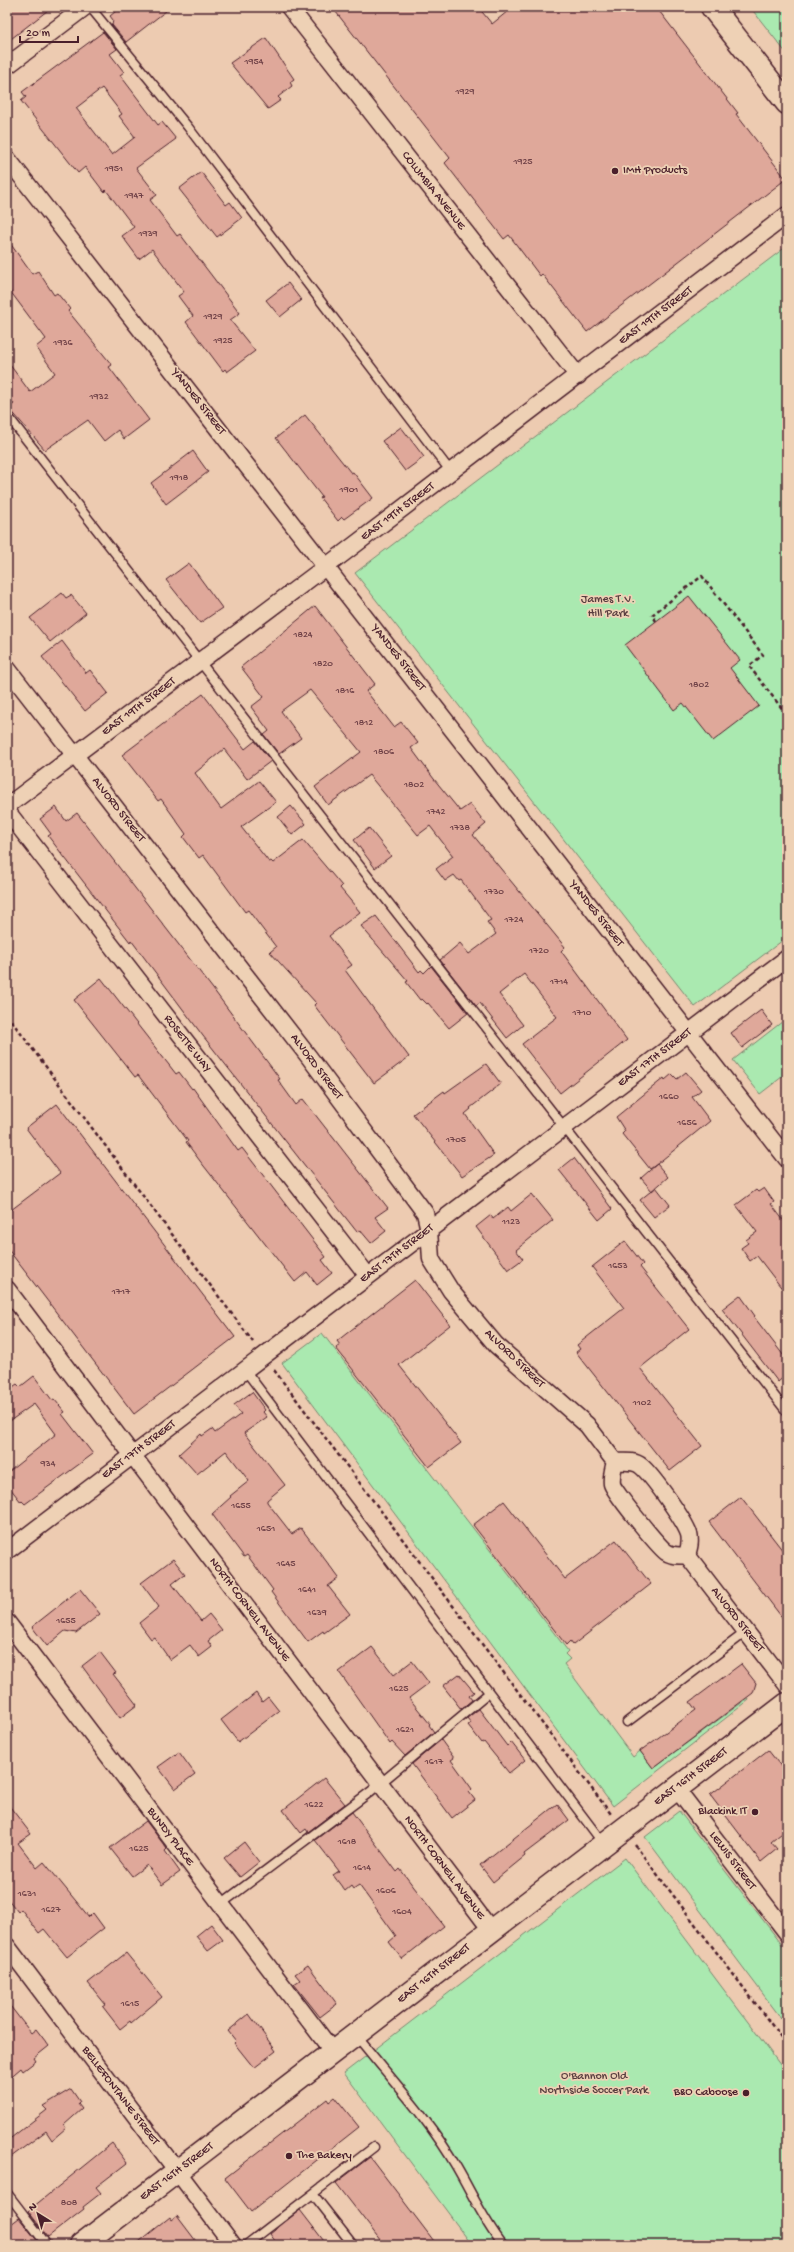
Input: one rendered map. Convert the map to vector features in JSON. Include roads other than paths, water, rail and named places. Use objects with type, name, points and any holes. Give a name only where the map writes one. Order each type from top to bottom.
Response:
[{"type":"main road","points":[[712,7],[787,103]]},
{"type":"main road","name":"EAST 16TH STREET","points":[[81,2245],[676,1788],[785,1709]]},
{"type":"street","points":[[7,66],[85,7]]},
{"type":"street","name":"COLUMBIA AVENUE","points":[[289,7],[578,376]]},
{"type":"street","name":"YANDES STREET","points":[[7,158],[327,566],[787,1159]]},
{"type":"street","name":"EAST 19TH STREET","points":[[7,806],[578,376],[787,215]]},
{"type":"street","name":"ALVORD STREET","points":[[7,668],[309,1057],[425,1213],[429,1230],[431,1259],[464,1307],[496,1345],[587,1425],[614,1462]]},
{"type":"street","name":"ROSETTE WAY","points":[[7,811],[368,1276]]},
{"type":"street","name":"EAST 17TH STREET","points":[[7,1550],[787,958]]},
{"type":"street","name":"NORTH CORNELL AVENUE","points":[[7,1289],[491,1930]]},
{"type":"street","points":[[629,1461],[641,1466],[674,1508],[689,1535],[690,1545],[687,1556],[675,1556],[666,1552],[628,1506],[612,1485],[614,1462],[629,1461]]},
{"type":"street","name":"ALVORD STREET","points":[[687,1556],[787,1685]]},
{"type":"street","name":"BUNDY PLACE","points":[[7,1622],[333,2052]]},
{"type":"street","name":"LEWIS STREET","points":[[676,1788],[786,1930]]},
{"type":"street","name":"BELLEFONTAINE STREET","points":[[7,1946],[233,2245]]},
{"type":"lane","points":[[90,7],[188,127],[451,472]]},
{"type":"lane","points":[[7,415],[201,661],[787,1412]]},
{"type":"lane","points":[[245,1370],[603,1844]]},
{"type":"lane","points":[[627,1722],[746,1632]]},
{"type":"lane","points":[[221,1904],[380,1783],[489,1693]]},
{"type":"lane","points":[[356,2034],[437,2138],[456,2166],[481,2215],[503,2245]]},
{"type":"lane","points":[[246,2245],[374,2147]]},
{"type":"lane","points":[[7,2193],[47,2245]]},
{"type":"lane","points":[[313,2194],[353,2245]]},
{"type":"place","name":"IMH Products","points":[[615,171]]},
{"type":"place","name":"Blackink IT","points":[[755,1812]]},
{"type":"place","name":"B&O Caboose","points":[[746,2093]]},
{"type":"place","name":"The Bakery","points":[[289,2156]]},
{"type":"park label","name":"James T.V. Hill Park","points":[[608,607]]},
{"type":"park label","name":"O'Bannon Old Northside Soccer Park","points":[[594,2084]]}]
